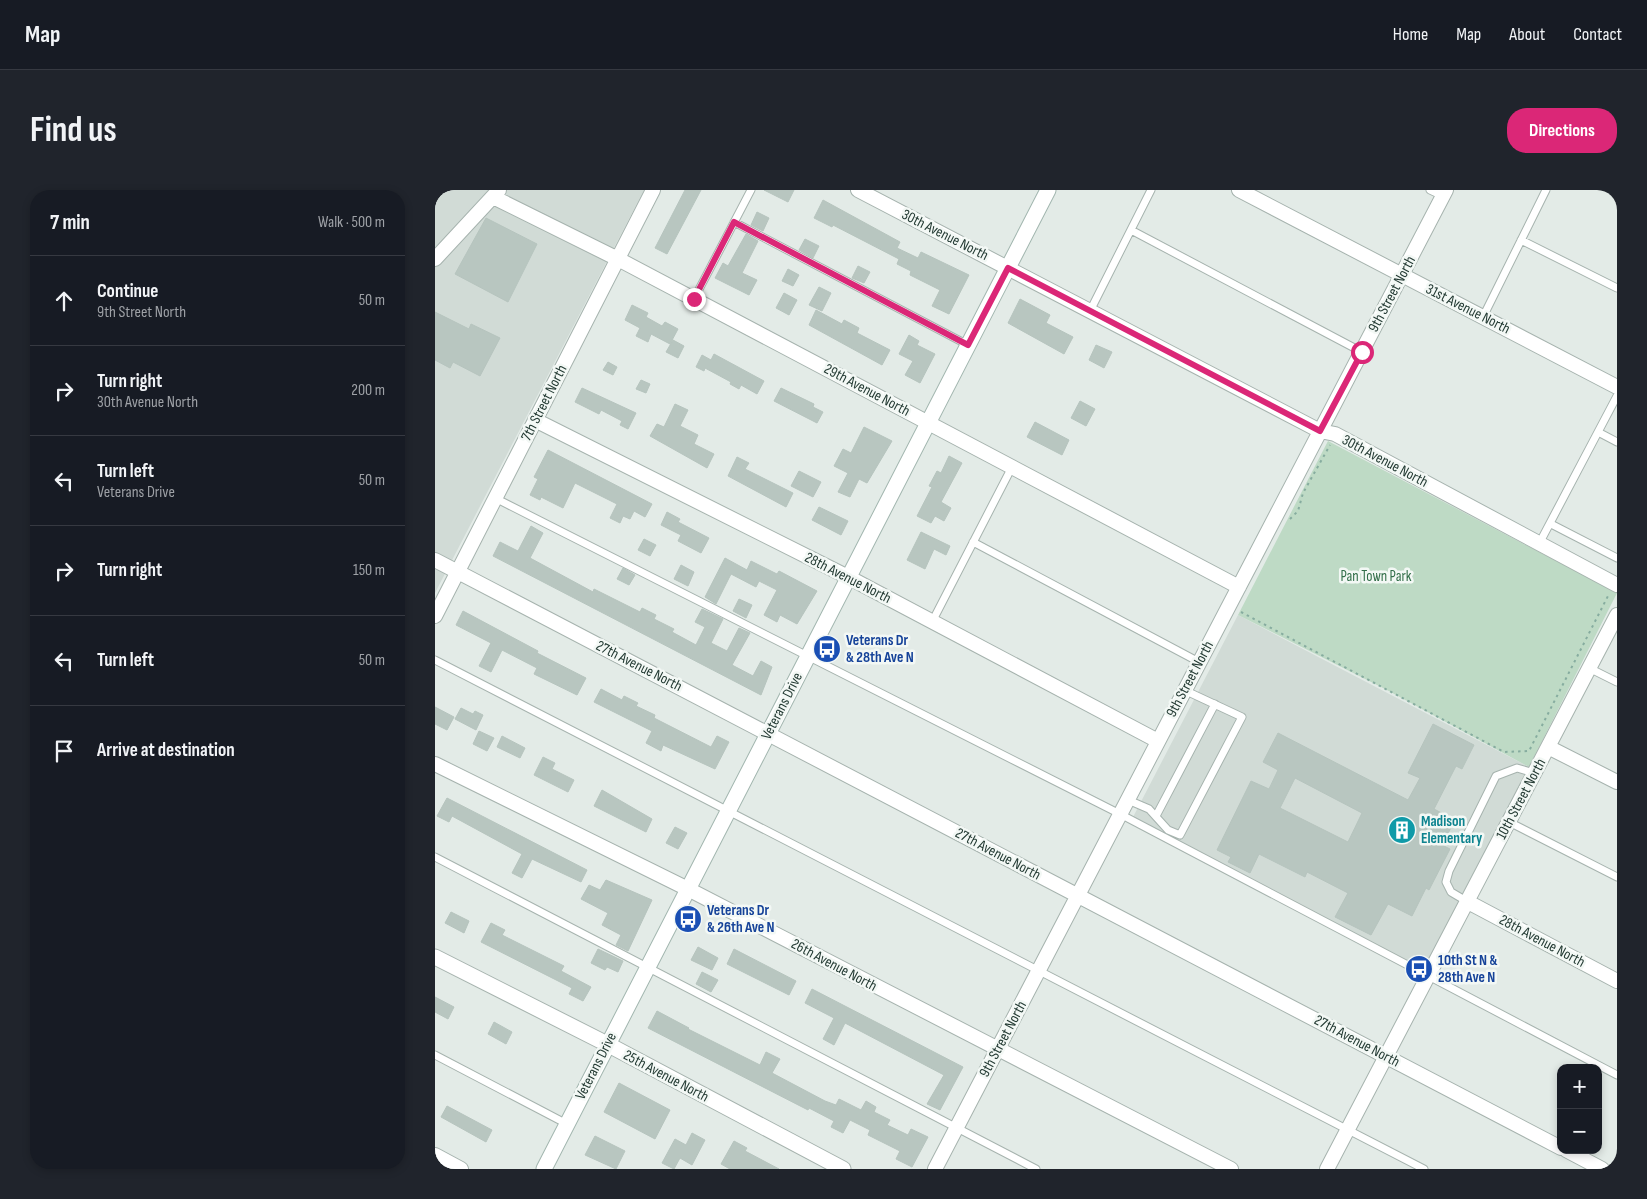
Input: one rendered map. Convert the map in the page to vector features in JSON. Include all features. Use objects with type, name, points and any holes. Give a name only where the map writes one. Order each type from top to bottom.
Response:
[{"type":"main road","name":"Veterans Drive","points":[[544,1169],[1049,190]]},
{"type":"main road","name":"25th Avenue North","points":[[435,957],[607,1044],[843,1169]]},
{"type":"street","name":"7th Street North","points":[[435,616],[653,190]]},
{"type":"street","name":"30th Avenue North","points":[[858,190],[1320,431],[1335,434],[1541,542],[1613,590]]},
{"type":"street","name":"31st Avenue North","points":[[1239,190],[1617,387]]},
{"type":"street","name":"9th Street North","points":[[935,1169],[1402,275],[1440,192]]},
{"type":"street","name":"29th Avenue North","points":[[496,194],[1239,586]]},
{"type":"street","points":[[435,259],[496,194]]},
{"type":"street","name":"28th Avenue North","points":[[535,420],[848,578],[1158,741]]},
{"type":"street","name":"27th Avenue North","points":[[435,560],[1557,1146]]},
{"type":"street","name":"10th Street North","points":[[1327,1169],[1617,615]]},
{"type":"street","points":[[1548,747],[1617,782]]},
{"type":"street","name":"26th Avenue North","points":[[435,764],[687,889],[1231,1169]]},
{"type":"street","name":"28th Avenue North","points":[[1468,902],[1617,981]]},
{"type":"street","points":[[1574,1154],[1602,1169]]},
{"type":"street","points":[[435,1155],[461,1169]]},
{"type":"lane","points":[[694,299],[751,190]]},
{"type":"lane","points":[[1090,311],[1151,190]]},
{"type":"lane","points":[[1483,317],[1546,190]]},
{"type":"lane","points":[[734,222],[968,345]]},
{"type":"lane","points":[[1131,230],[1362,352]]},
{"type":"lane","points":[[1521,240],[1617,288]]},
{"type":"lane","points":[[1541,542],[1617,396]]},
{"type":"lane","points":[[1598,432],[1617,442]]},
{"type":"lane","points":[[932,622],[1012,467]]},
{"type":"lane","points":[[495,498],[807,658],[1121,814],[1617,1075]]},
{"type":"lane","points":[[1551,524],[1617,558]]},
{"type":"lane","points":[[973,542],[1199,662]]},
{"type":"lane","points":[[435,660],[1424,1169]]},
{"type":"lane","points":[[1589,668],[1617,682]]},
{"type":"lane","points":[[1127,800],[1149,809],[1168,830],[1180,836],[1242,717],[1184,690]]},
{"type":"lane","points":[[1156,816],[1215,704]]},
{"type":"lane","points":[[1468,902],[1451,892],[1446,882],[1456,855],[1496,776],[1517,768],[1534,773]]},
{"type":"lane","points":[[1509,822],[1617,877]]},
{"type":"lane","points":[[435,857],[1036,1169]]},
{"type":"lane","points":[[435,1055],[567,1124]]},
{"type":"path","points":[[1287,522],[1298,511],[1303,494],[1331,442]]},
{"type":"path","points":[[1243,608],[1241,613],[1504,752],[1529,751],[1613,590]]},
{"type":"shaded area","points":[[435,190],[644,190],[435,593]]},
{"type":"shaded area","points":[[1238,615],[1529,767],[1423,971],[1132,819]]},
{"type":"green space","name":"Pan Town Park","points":[[1328,441],[1617,593],[1529,767],[1385,689],[1238,615]]},
{"type":"building","points":[[685,190],[701,190],[667,254],[655,248]]},
{"type":"building","points":[[764,190],[794,190],[788,202]]},
{"type":"building","points":[[823,200],[900,242],[897,248],[918,258],[921,252],[969,275],[949,314],[932,306],[940,290],[910,275],[911,271],[897,264],[899,259],[833,225],[832,227],[814,218]]},
{"type":"building","points":[[757,212],[769,218],[763,231],[751,225]]},
{"type":"building","points":[[486,218],[537,244],[508,302],[455,274]]},
{"type":"building","points":[[746,234],[758,241],[742,273],[757,280],[749,295],[715,278],[723,263],[728,266]]},
{"type":"building","points":[[805,239],[819,246],[813,258],[799,250]]},
{"type":"building","points":[[858,266],[870,272],[864,283],[852,278]]},
{"type":"building","points":[[788,269],[799,275],[793,286],[782,281]]},
{"type":"building","points":[[819,287],[831,293],[822,311],[809,305]]},
{"type":"building","points":[[784,293],[797,300],[789,315],[776,308]]},
{"type":"building","points":[[1020,299],[1050,315],[1046,323],[1073,337],[1064,354],[1008,323]]},
{"type":"building","points":[[632,305],[648,313],[646,317],[662,326],[665,322],[678,329],[670,344],[651,334],[648,342],[636,336],[640,328],[625,320]]},
{"type":"building","points":[[816,310],[842,324],[844,320],[859,328],[857,333],[890,350],[882,365],[809,325]]},
{"type":"building","points":[[435,312],[469,329],[471,324],[500,338],[480,376],[453,362],[450,368],[435,360]]},
{"type":"building","points":[[909,335],[919,341],[917,345],[935,354],[920,383],[905,375],[913,361],[899,354]]},
{"type":"building","points":[[673,340],[684,346],[678,358],[666,352]]},
{"type":"building","points":[[1096,345],[1112,352],[1104,368],[1089,360]]},
{"type":"building","points":[[714,354],[764,381],[757,394],[741,385],[739,389],[730,384],[731,382],[705,368],[704,371],[696,367],[702,355],[711,360]]},
{"type":"building","points":[[608,362],[617,367],[613,375],[603,370]]},
{"type":"building","points":[[641,380],[650,384],[646,393],[636,389]]},
{"type":"building","points":[[582,388],[636,413],[628,429],[620,425],[622,421],[601,410],[599,414],[575,402]]},
{"type":"building","points":[[781,388],[814,404],[813,407],[823,412],[817,423],[774,401]]},
{"type":"building","points":[[1080,401],[1095,409],[1086,426],[1071,418]]},
{"type":"building","points":[[675,404],[688,410],[680,426],[698,435],[694,444],[714,454],[707,468],[650,436],[657,424],[664,427]]},
{"type":"building","points":[[1035,422],[1069,440],[1062,455],[1027,437]]},
{"type":"building","points":[[864,427],[892,441],[867,483],[859,479],[850,497],[838,492],[848,473],[834,466],[843,449],[851,453]]},
{"type":"building","points":[[548,450],[652,504],[645,517],[634,511],[630,519],[623,516],[620,523],[610,518],[617,504],[575,483],[563,508],[541,497],[540,500],[530,495],[538,479],[534,477]]},
{"type":"building","points":[[949,456],[962,463],[941,502],[951,508],[944,521],[935,516],[931,523],[917,516],[932,487],[929,486],[937,471],[941,473]]},
{"type":"building","points":[[737,457],[749,463],[745,469],[793,493],[786,507],[728,476]]},
{"type":"building","points":[[799,471],[821,482],[813,497],[791,486]]},
{"type":"building","points":[[819,507],[848,521],[841,535],[812,520]]},
{"type":"building","points":[[667,512],[680,519],[678,522],[709,538],[701,553],[678,541],[681,535],[661,525]]},
{"type":"building","points":[[531,526],[543,533],[530,558],[593,592],[594,589],[640,612],[642,608],[656,615],[654,619],[674,629],[672,632],[696,645],[705,627],[695,622],[702,609],[723,619],[711,643],[727,651],[739,628],[750,633],[732,665],[753,676],[761,661],[772,667],[761,695],[493,556],[500,542],[518,551]]},
{"type":"building","points":[[921,532],[950,546],[946,555],[934,549],[925,569],[907,560]]},
{"type":"building","points":[[644,539],[656,545],[650,556],[638,550]]},
{"type":"building","points":[[725,558],[747,570],[751,561],[777,574],[779,571],[817,591],[797,624],[780,615],[777,622],[764,615],[777,590],[759,581],[756,587],[731,574],[716,604],[705,597]]},
{"type":"building","points":[[681,565],[694,572],[688,586],[674,579]]},
{"type":"building","points":[[623,568],[635,575],[629,585],[617,579]]},
{"type":"building","points":[[739,599],[752,605],[746,618],[733,611]]},
{"type":"building","points":[[463,611],[586,678],[577,695],[534,674],[537,668],[502,650],[491,672],[479,666],[491,643],[456,625]]},
{"type":"building","points":[[601,689],[622,700],[624,696],[638,703],[636,706],[655,715],[654,718],[711,747],[717,736],[729,742],[715,769],[663,745],[661,751],[646,743],[652,731],[594,702]]},
{"type":"building","points":[[435,707],[454,717],[447,730],[435,724]]},
{"type":"building","points":[[461,708],[473,714],[475,711],[483,715],[476,730],[455,719]]},
{"type":"building","name":"Madison Elementary","points":[[1433,724],[1474,745],[1462,769],[1456,766],[1434,809],[1455,820],[1442,845],[1450,849],[1429,890],[1426,888],[1412,916],[1388,904],[1371,935],[1335,917],[1348,893],[1307,872],[1305,877],[1259,854],[1250,873],[1228,862],[1231,857],[1217,850],[1251,781],[1269,789],[1278,770],[1263,762],[1278,733],[1408,800],[1420,778],[1408,773]],"holes":[[[1295,778],[1362,813],[1348,842],[1280,808]]]},
{"type":"building","points":[[479,731],[494,738],[487,751],[473,744]]},
{"type":"building","points":[[502,736],[525,748],[520,758],[497,747]]},
{"type":"building","points":[[543,757],[555,763],[552,769],[574,780],[568,792],[534,775]]},
{"type":"building","points":[[602,790],[652,819],[646,832],[594,806]]},
{"type":"building","points":[[447,798],[587,870],[581,882],[532,859],[522,878],[512,873],[522,854],[452,816],[449,822],[437,816]]},
{"type":"building","points":[[675,827],[687,833],[678,849],[666,843]]},
{"type":"building","points":[[606,880],[652,900],[628,951],[616,945],[621,935],[602,925],[608,913],[581,899],[589,885],[600,890]]},
{"type":"building","points":[[451,912],[469,921],[464,933],[445,923]]},
{"type":"building","points":[[491,923],[505,930],[502,935],[564,966],[561,971],[591,987],[583,1001],[569,994],[572,988],[481,942]]},
{"type":"building","points":[[698,947],[718,958],[712,970],[691,960]]},
{"type":"building","points":[[598,949],[623,961],[618,972],[607,967],[605,970],[591,963]]},
{"type":"building","points":[[734,949],[796,981],[789,995],[727,964]]},
{"type":"building","points":[[702,972],[718,980],[711,992],[696,984]]},
{"type":"building","points":[[812,989],[963,1067],[940,1110],[927,1104],[944,1075],[845,1023],[834,1045],[823,1039],[834,1018],[805,1003]]},
{"type":"building","points":[[435,997],[454,1007],[448,1019],[435,1012]]},
{"type":"building","points":[[657,1011],[688,1029],[760,1065],[766,1052],[780,1059],[772,1073],[825,1101],[836,1105],[839,1099],[861,1110],[866,1101],[876,1107],[874,1112],[890,1120],[887,1125],[908,1135],[911,1129],[928,1137],[912,1167],[896,1159],[900,1151],[868,1135],[870,1130],[850,1120],[843,1133],[831,1127],[834,1121],[809,1108],[808,1110],[648,1028]]},
{"type":"building","points":[[494,1022],[512,1032],[506,1044],[488,1034]]},
{"type":"building","points":[[619,1083],[670,1110],[655,1139],[604,1112]]},
{"type":"building","points":[[447,1106],[492,1130],[486,1142],[441,1117]]},
{"type":"building","points":[[692,1133],[705,1140],[692,1165],[680,1158],[674,1169],[662,1163],[675,1139],[686,1145]]},
{"type":"building","points":[[595,1136],[625,1151],[616,1169],[585,1155]]},
{"type":"building","points":[[734,1141],[747,1148],[745,1151],[779,1169],[730,1169],[721,1164]]},
{"type":"place","name":"Veterans Dr & 28th Ave N","points":[[827,649]]},
{"type":"place","name":"Madison Elementary","points":[[1402,830]]},
{"type":"place","name":"Veterans Dr & 26th Ave N","points":[[688,919]]},
{"type":"place","name":"10th St N & 28th Ave N","points":[[1419,969]]},
{"type":"route","points":[[694,299],[734,222],[968,345],[1008,268],[1320,431],[1362,352]]}]
